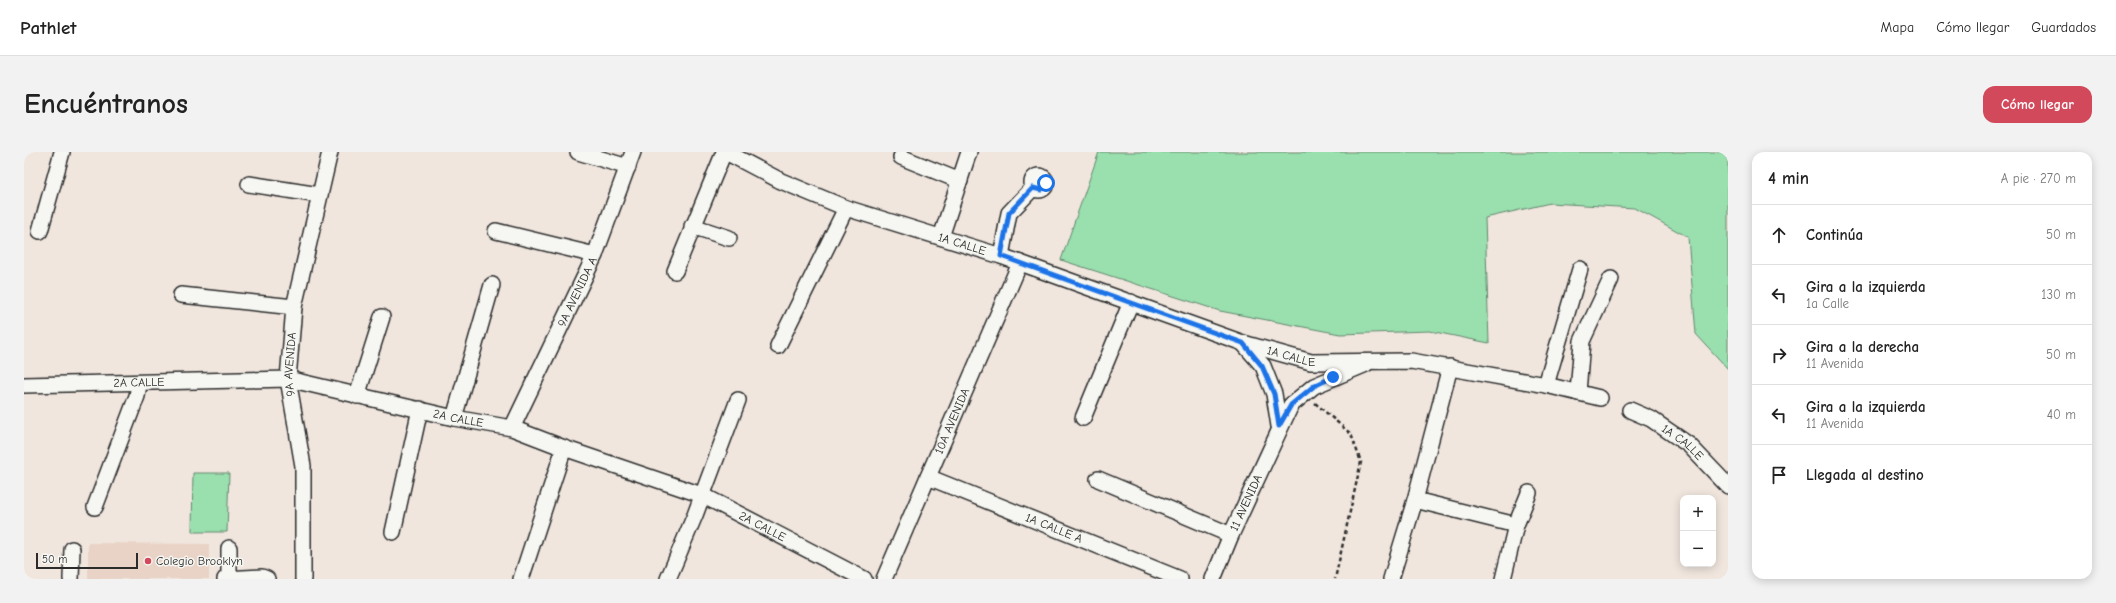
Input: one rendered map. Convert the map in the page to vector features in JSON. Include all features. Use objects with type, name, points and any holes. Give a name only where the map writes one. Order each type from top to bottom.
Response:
[{"type":"street","points":[[40,231],[62,152]]},
{"type":"street","name":"9A AVENIDA","points":[[303,579],[303,466],[288,380],[294,307],[330,152]]},
{"type":"street","points":[[578,152],[628,168]]},
{"type":"street","name":"9A AVENIDA A","points":[[512,428],[595,255],[633,152]]},
{"type":"street","points":[[675,271],[692,226],[725,152]]},
{"type":"street","name":"1A CALLE","points":[[725,152],[781,181],[846,208],[1001,256],[1243,343],[1311,362],[1375,360],[1411,361],[1546,385],[1600,398]]},
{"type":"street","points":[[941,237],[969,152]]},
{"type":"street","points":[[901,157],[960,181]]},
{"type":"street","points":[[249,184],[319,195]]},
{"type":"street","points":[[1001,256],[1009,213],[1033,188]]},
{"type":"street","points":[[778,346],[846,208]]},
{"type":"street","points":[[692,226],[729,238]]},
{"type":"street","points":[[496,231],[595,255]]},
{"type":"street","name":"10A AVENIDA","points":[[884,579],[1020,263]]},
{"type":"street","points":[[1546,385],[1580,269]]},
{"type":"street","points":[[1578,393],[1582,341],[1611,279]]},
{"type":"street","points":[[454,418],[492,285]]},
{"type":"street","points":[[182,295],[294,307]]},
{"type":"street","points":[[1083,418],[1131,302]]},
{"type":"street","points":[[357,396],[382,317]]},
{"type":"street","points":[[1243,343],[1262,366],[1274,394],[1279,426]]},
{"type":"street","name":"11 AVENIDA","points":[[1213,579],[1279,426],[1291,405],[1314,386],[1375,360]]},
{"type":"street","points":[[1391,579],[1415,500],[1450,367]]},
{"type":"street","name":"2A CALLE","points":[[24,385],[288,380],[454,418],[512,428],[564,448],[702,495],[864,579]]},
{"type":"street","points":[[95,507],[137,396],[139,384]]},
{"type":"street","points":[[668,579],[738,400]]},
{"type":"street","points":[[393,532],[420,409]]},
{"type":"street","name":"1A CALLE","points":[[1630,410],[1651,419],[1689,445],[1728,486]]},
{"type":"street","points":[[521,579],[564,448]]},
{"type":"street","name":"1A CALLE A","points":[[928,477],[1180,579]]},
{"type":"street","points":[[1098,479],[1231,535]]},
{"type":"street","points":[[1503,579],[1516,525],[1529,494]]},
{"type":"street","points":[[1415,500],[1516,525]]},
{"type":"street","points":[[229,548],[227,578],[262,577],[267,579]]},
{"type":"street","points":[[71,579],[72,549]]},
{"type":"path","points":[[1304,394],[1351,434],[1361,462],[1335,579]]},
{"type":"shaded area","name":"Colegio Brooklyn","points":[[88,543],[209,544],[209,579],[88,579]]},
{"type":"green space","points":[[1099,152],[1728,152],[1728,369],[1696,334],[1688,237],[1635,208],[1550,203],[1485,218],[1489,343],[1430,331],[1340,334],[1220,311],[1061,260]]},
{"type":"green space","points":[[193,473],[229,473],[227,532],[192,532]]},
{"type":"place","name":"Colegio Brooklyn","points":[[148,561]]},
{"type":"route","points":[[1046,183],[1041,190],[1033,188],[1013,207],[1009,213],[1001,256],[1243,343],[1262,366],[1274,394],[1279,426],[1291,405],[1314,386],[1333,377]]}]
